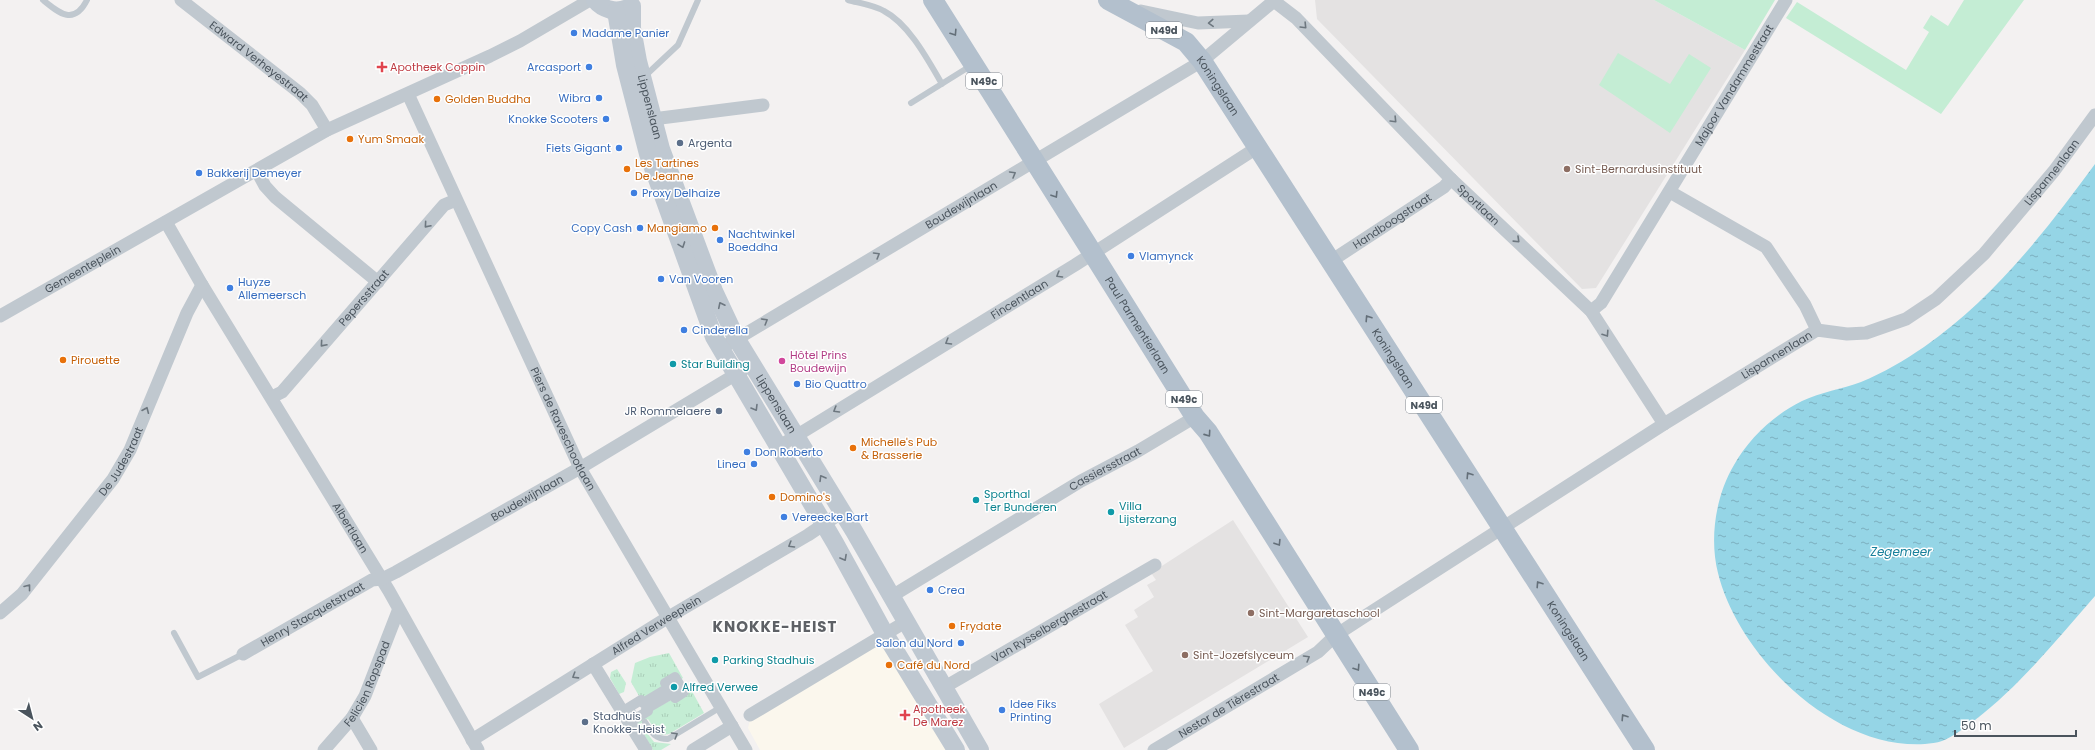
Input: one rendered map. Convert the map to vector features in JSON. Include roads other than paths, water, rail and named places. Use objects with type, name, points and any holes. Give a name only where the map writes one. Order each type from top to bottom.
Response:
[{"type":"main road","points":[[595,0],[603,7],[629,6]]},
{"type":"main road","name":"Paul Parmentierlaan","points":[[933,0],[1036,161],[1092,255],[1195,417],[1208,432],[1409,750]]},
{"type":"main road","name":"Koningslaan","points":[[1114,3],[1186,42],[1202,61],[1645,750]]},
{"type":"main road","name":"Lippenslaan","points":[[629,6],[636,82],[647,120],[661,149],[711,284],[736,338],[796,434],[907,621],[943,688],[980,750]]},
{"type":"main road","name":"Lippenslaan","points":[[647,120],[648,154],[714,337],[824,524],[885,634],[956,750]]},
{"type":"street","name":"Edward Verheyestraat","points":[[181,0],[300,93],[312,105],[327,130]]},
{"type":"street","name":"Gemeenteplein","points":[[0,316],[327,130],[408,94],[520,41],[590,0]]},
{"type":"street","name":"Boudewijnlaan","points":[[720,349],[736,338],[1202,61],[1275,0]]},
{"type":"street","name":"Sportlaan","points":[[1275,0],[1296,18],[1451,179],[1591,311],[1664,424]]},
{"type":"street","name":"Majoor Vandammestraat","points":[[1591,311],[1601,303],[1786,0]]},
{"type":"street","points":[[1114,3],[1198,24],[1250,21]]},
{"type":"street","name":"Piers de Raveschootlaan","points":[[408,94],[580,468],[746,750]]},
{"type":"street","points":[[647,120],[763,105]]},
{"type":"street","name":"Lispannenlaan","points":[[1503,528],[1664,424],[1817,330],[1847,334],[1866,333],[1906,319],[1936,299],[1984,254],[2054,171],[2095,115]]},
{"type":"street","name":"Fincentlaan","points":[[778,447],[796,434],[1092,255],[1258,147]]},
{"type":"street","points":[[257,171],[265,186],[275,197],[378,282]]},
{"type":"street","name":"Handboogstraat","points":[[1332,261],[1444,187],[1451,179]]},
{"type":"street","points":[[1670,192],[1766,247],[1805,305],[1817,330]]},
{"type":"street","name":"Pepersstraat","points":[[272,397],[282,392],[444,205],[456,200]]},
{"type":"street","points":[[166,222],[202,285]]},
{"type":"street","name":"Albertlaan","points":[[202,285],[272,397],[382,579],[398,611],[475,745]]},
{"type":"street","name":"De Judestraat","points":[[0,613],[22,594],[113,479],[130,450],[187,313],[202,285]]},
{"type":"street","name":"Boudewijnlaan","points":[[382,579],[580,468],[753,364]]},
{"type":"street","name":"Cassiersstraat","points":[[892,596],[1081,481],[1138,451],[1195,417]]},
{"type":"street","name":"Alfred Verweeplein","points":[[475,745],[593,664],[842,512]]},
{"type":"street","name":"Nestor de Tièrestraat","points":[[1154,750],[1318,652],[1336,635],[1503,528]]},
{"type":"street","name":"Van Rysselberghestraat","points":[[943,688],[1155,565]]},
{"type":"street","name":"Henry Stacquetstraat","points":[[243,654],[372,580],[382,579]]},
{"type":"street","name":"Felicien Ropspad","points":[[324,750],[352,718],[365,696],[398,611]]},
{"type":"street","points":[[750,715],[907,621]]},
{"type":"street","points":[[593,664],[646,750]]},
{"type":"street","points":[[672,685],[680,685],[684,692],[675,698],[672,694],[646,709],[648,712],[635,719],[632,714],[641,704],[670,691],[672,685]]},
{"type":"street","points":[[352,718],[371,750]]},
{"type":"street","points":[[693,750],[732,726]]},
{"type":"lane","points":[[43,0],[62,15],[72,15],[81,9],[87,0]]},
{"type":"lane","points":[[636,82],[678,45],[698,0]]},
{"type":"lane","points":[[848,0],[884,11],[903,27],[920,47],[942,84]]},
{"type":"lane","points":[[912,103],[974,64]]},
{"type":"lane","points":[[174,634],[198,677],[243,654]]},
{"type":"lane","points":[[645,722],[653,734],[659,739],[668,739],[721,707]]},
{"type":"water","name":"Zegemeer","points":[[2095,164],[2095,596],[2038,661],[2008,692],[1959,732],[1940,742],[1925,744],[1891,742],[1857,731],[1824,714],[1794,692],[1768,665],[1746,635],[1729,604],[1718,573],[1714,546],[1716,517],[1728,477],[1740,455],[1755,436],[1792,406],[1809,398],[1861,382],[1877,375],[1917,352],[1949,328],[1973,307],[2017,263]]},
{"type":"place","name":"Madame Panier","points":[[574,33]]},
{"type":"place","name":"Apotheek Coppin","points":[[382,67]]},
{"type":"place","name":"Arcasport","points":[[589,67]]},
{"type":"place","name":"Wibra","points":[[599,98]]},
{"type":"place","name":"Golden Buddha","points":[[437,99]]},
{"type":"place","name":"Knokke Scooters","points":[[606,119]]},
{"type":"place","name":"Yum Smaak","points":[[350,139]]},
{"type":"place","name":"Argenta","points":[[680,143]]},
{"type":"place","name":"Fiets Gigant","points":[[619,148]]},
{"type":"place","name":"Les Tartines De Jeanne","points":[[627,169]]},
{"type":"place","name":"Sint-Bernardusinstituut","points":[[1567,169]]},
{"type":"place","name":"Bakkerij Demeyer","points":[[199,173]]},
{"type":"place","name":"Proxy Delhaize","points":[[634,193]]},
{"type":"place","name":"Copy Cash","points":[[640,228]]},
{"type":"place","name":"Mangiamo","points":[[715,228]]},
{"type":"place","name":"Nachtwinkel Boeddha","points":[[720,240]]},
{"type":"place","name":"Vlamynck","points":[[1131,256]]},
{"type":"place","name":"Van Vooren","points":[[661,279]]},
{"type":"place","name":"Huyze Allemeersch","points":[[230,288]]},
{"type":"place","name":"Cinderella","points":[[684,330]]},
{"type":"place","name":"Pirouette","points":[[63,360]]},
{"type":"place","name":"Hôtel Prins Boudewijn","points":[[782,361]]},
{"type":"place","name":"Star Building","points":[[673,364]]},
{"type":"place","name":"Bio Quattro","points":[[797,384]]},
{"type":"place","name":"JR Rommelaere","points":[[719,411]]},
{"type":"place","name":"Michelle's Pub & Brasserie","points":[[853,448]]},
{"type":"place","name":"Don Roberto","points":[[747,452]]},
{"type":"place","name":"Linea","points":[[754,464]]},
{"type":"place","name":"Domino's","points":[[772,497]]},
{"type":"place","name":"Sporthal Ter Bunderen","points":[[976,500]]},
{"type":"place","name":"Villa Lijsterzang","points":[[1111,512]]},
{"type":"place","name":"Vereecke Bart","points":[[784,517]]},
{"type":"place","name":"Crea","points":[[930,590]]},
{"type":"place","name":"Sint-Margaretaschool","points":[[1251,613]]},
{"type":"place","name":"Frydate","points":[[952,626]]},
{"type":"place","name":"Salon du Nord","points":[[961,643]]},
{"type":"place","name":"Sint-Jozefslyceum","points":[[1185,655]]},
{"type":"place","name":"Parking Stadhuis","points":[[715,660]]},
{"type":"place","name":"Café du Nord","points":[[889,665]]},
{"type":"place","name":"Alfred Verwee","points":[[674,687]]},
{"type":"place","name":"Idee Fiks Printing","points":[[1002,710]]},
{"type":"place","name":"Apotheek De Marez","points":[[905,715]]},
{"type":"place","name":"Stadhuis Knokke-Heist","points":[[585,722]]},
{"type":"district","name":"KNOKKE-HEIST","points":[[775,627]]}]
